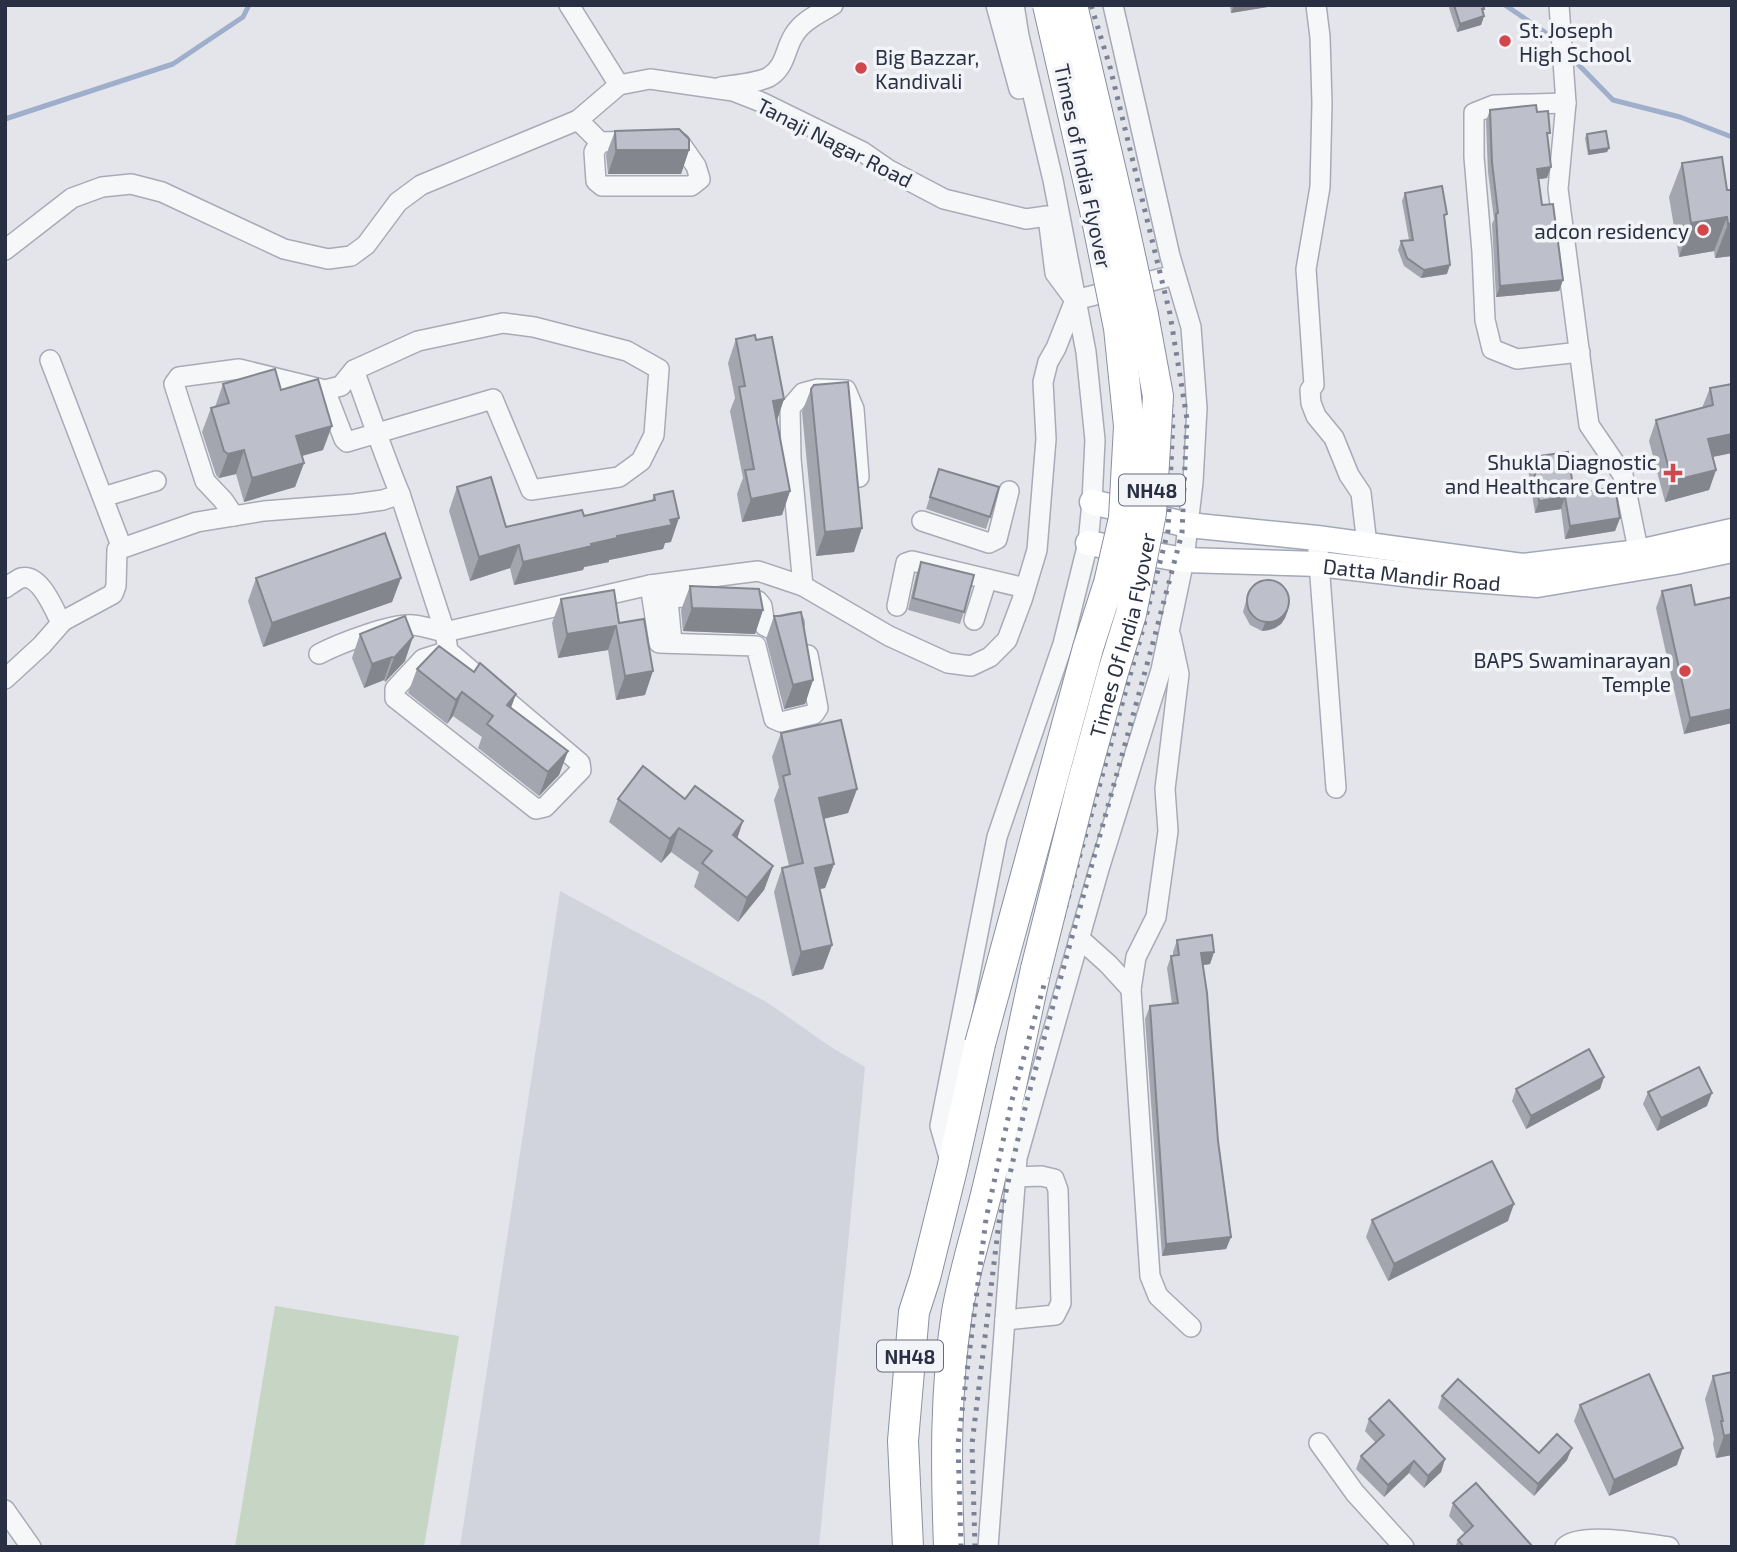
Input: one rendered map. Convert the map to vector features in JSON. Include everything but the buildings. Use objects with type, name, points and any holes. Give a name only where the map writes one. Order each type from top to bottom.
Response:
[{"type":"highway","name":"Times of India Flyover","points":[[1048,5],[1119,328]]},
{"type":"highway","name":"Times Of India Flyover","points":[[1008,1171],[1018,1051],[1081,789],[1131,614],[1151,513],[1158,396],[1120,210],[1072,5]]},
{"type":"highway","name":"Times Of India Flyover","points":[[951,1169],[980,1044],[1109,583],[1124,518],[1129,426],[1119,328]]},
{"type":"highway","name":"NH48","points":[[908,1547],[903,1441],[914,1312],[925,1278],[951,1169]]},
{"type":"highway","name":"NH48","points":[[949,1547],[946,1470],[949,1378],[957,1313],[964,1275],[1008,1171]]},
{"type":"main road","name":"Datta Mandir Road","points":[[1092,502],[1188,525],[1317,538],[1522,566],[1640,560],[1732,550]]},
{"type":"main road","name":"Datta Mandir Road","points":[[1088,543],[1184,560],[1319,564],[1537,586],[1640,560],[1732,531]]},
{"type":"street","points":[[5,250],[72,198],[102,187],[131,184],[162,191],[284,249],[328,259],[351,256],[366,245],[398,202],[421,185],[578,120],[619,85],[569,5]]},
{"type":"street","points":[[713,88],[771,76],[786,58],[793,35],[804,23],[833,5]]},
{"type":"street","points":[[996,5],[1036,155],[1055,273],[1075,300]]},
{"type":"street","points":[[951,1169],[940,1126],[998,837],[1063,644],[1088,543],[1092,502],[1095,440],[1086,352],[1053,180],[1014,5]]},
{"type":"street","points":[[988,1547],[1004,1320],[1008,1171],[1161,670],[1184,560],[1193,482],[1197,408],[1191,327],[1170,256],[1113,5]]},
{"type":"street","points":[[1316,5],[1322,103],[1320,187],[1306,269],[1314,385],[1310,390],[1311,403],[1317,416],[1334,438],[1349,475],[1361,493],[1367,545]]},
{"type":"street","points":[[1559,7],[1566,103],[1558,189],[1590,425],[1623,475],[1640,560]]},
{"type":"street","name":"Tanaji Nagar Road","points":[[619,85],[650,79],[733,91],[863,152],[944,199],[1026,219],[1047,216]]},
{"type":"street","points":[[1566,103],[1494,104],[1474,113],[1474,156],[1485,320],[1492,349],[1517,359],[1580,352]]},
{"type":"street","points":[[578,120],[600,142],[680,143],[696,166],[700,179],[691,186],[602,186],[596,181],[594,152],[600,142]]},
{"type":"street","points":[[1075,300],[1175,275]]},
{"type":"street","points":[[319,654],[372,634],[411,625],[447,642],[580,763],[581,770],[545,807],[536,809],[395,698],[395,689],[423,659],[447,642],[650,585],[758,571],[803,586],[889,636],[948,663],[971,666],[990,657],[1007,640],[1037,550],[1046,439],[1043,382],[1048,362],[1075,300]]},
{"type":"street","points":[[233,516],[223,500],[205,481],[174,384],[179,377],[239,369],[325,390],[341,386],[354,370],[418,341],[502,323],[534,327],[627,351],[659,369],[654,435],[641,461],[619,477],[531,490],[493,399],[347,442],[325,390]]},
{"type":"street","points":[[50,360],[122,548]]},
{"type":"street","points":[[354,370],[400,495],[447,642]]},
{"type":"street","points":[[803,586],[790,408],[803,393],[818,389],[846,390],[854,409],[859,477]]},
{"type":"street","points":[[103,497],[156,481]]},
{"type":"street","points":[[922,521],[989,542],[997,539],[1003,489],[1042,489]]},
{"type":"street","points":[[5,679],[42,645],[61,623],[113,594],[116,586],[117,550],[197,522],[264,511],[354,504],[400,495]]},
{"type":"street","points":[[1317,538],[1336,788]]},
{"type":"street","points":[[897,606],[906,563],[912,561],[1025,588]]},
{"type":"street","points":[[5,587],[22,578],[32,578],[40,584],[61,623]]},
{"type":"street","points":[[974,620],[987,579]]},
{"type":"street","points":[[650,585],[659,643],[756,646]]},
{"type":"street","points":[[672,643],[668,600],[675,597],[758,601],[762,606],[765,626],[756,646],[774,719],[781,722],[814,715],[818,708],[803,628],[795,623],[769,628],[765,626]]},
{"type":"street","points":[[1170,629],[1179,674],[1166,789],[1168,831],[1156,917],[1136,957],[1131,989],[1150,1276],[1158,1296],[1191,1327]]},
{"type":"street","points":[[1079,938],[1131,989]]},
{"type":"street","points":[[1004,1320],[1055,1315],[1061,1303],[1058,1190],[1054,1179],[1008,1171]]},
{"type":"street","points":[[1319,1443],[1355,1493],[1404,1547]]},
{"type":"street","points":[[5,1510],[31,1547]]},
{"type":"street","points":[[1565,1547],[1569,1543],[1588,1538],[1669,1547]]},
{"type":"shaded area","points":[[560,891],[768,1003],[865,1067],[819,1547],[460,1547]]},
{"type":"green space","points":[[275,1306],[459,1336],[424,1547],[235,1547]]},
{"type":"waterway","points":[[5,119],[173,64],[243,17],[249,5]]},
{"type":"waterway","points":[[1505,5],[1556,43]]},
{"type":"waterway","points":[[1568,54],[1613,100],[1680,117],[1732,137]]},
{"type":"railway","points":[[961,1547],[958,1444],[986,1219],[1012,1100],[1168,531],[1173,420],[1157,316],[1097,71],[1076,5]]},
{"type":"railway","points":[[975,1547],[972,1444],[999,1222],[1026,1104],[1182,533],[1187,419],[1170,314],[1110,67],[1091,5]]},
{"type":"place","name":"St. Joseph High School","points":[[1505,41]]},
{"type":"place","name":"Big Bazzar, Kandivali","points":[[861,68]]},
{"type":"place","name":"adcon residency","points":[[1703,230]]},
{"type":"place","name":"Shukla Diagnostic and Healthcare Centre","points":[[1673,473]]},
{"type":"place","name":"BAPS Swaminarayan Temple","points":[[1685,671]]}]
